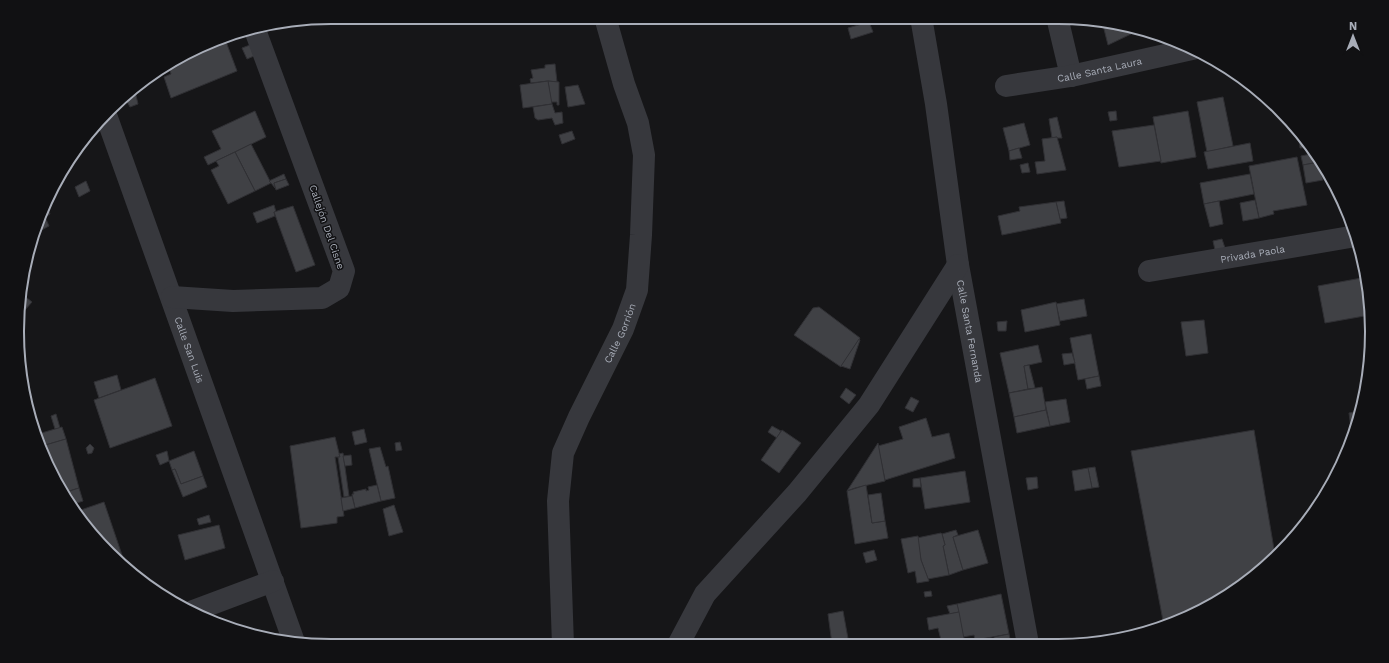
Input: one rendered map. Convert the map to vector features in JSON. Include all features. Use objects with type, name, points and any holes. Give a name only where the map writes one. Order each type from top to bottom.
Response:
[{"type":"street","name":"Calle Gorrión","points":[[562,639],[558,501],[563,453],[579,417],[623,329],[637,290],[644,155],[638,123],[624,84],[607,24]]},
{"type":"street","name":"Calle Santa Fernanda","points":[[922,24],[936,104],[958,265],[1027,639]]},
{"type":"street","points":[[1059,24],[1071,76]]},
{"type":"street","name":"Callejón Del Cisne","points":[[172,297],[233,301],[322,298],[339,288],[344,271],[256,33]]},
{"type":"street","name":"Calle Santa Laura","points":[[1006,86],[1071,76],[1183,51]]},
{"type":"street","name":"Calle San Luis","points":[[108,121],[292,636]]},
{"type":"street","name":"Privada Paola","points":[[1149,271],[1350,237]]},
{"type":"street","points":[[681,639],[705,594],[797,493],[869,404],[958,265]]},
{"type":"street","points":[[197,608],[273,581]]},
{"type":"building","points":[[862,24],[870,24],[873,32],[851,39],[848,28]]},
{"type":"building","points":[[1104,28],[1131,34],[1108,45]]},
{"type":"building","points":[[226,42],[237,71],[171,98],[164,77],[171,74],[170,70],[178,65]]},
{"type":"building","points":[[250,45],[254,56],[247,59],[242,48]]},
{"type":"building","points":[[555,64],[557,82],[548,81],[531,83],[530,79],[533,78],[531,70],[545,68],[545,65]]},
{"type":"building","points":[[548,81],[559,82],[559,105],[557,105],[557,102],[551,102]]},
{"type":"building","points":[[548,81],[552,104],[523,108],[520,85]]},
{"type":"building","points":[[578,85],[585,104],[568,107],[565,87]]},
{"type":"building","points":[[136,95],[138,104],[130,107],[127,102]]},
{"type":"building","points":[[1223,97],[1233,146],[1207,152],[1197,102]]},
{"type":"building","points":[[552,104],[555,113],[562,112],[563,123],[555,125],[552,118],[538,120],[535,118],[533,107]]},
{"type":"building","points":[[255,111],[266,137],[208,165],[204,157],[221,149],[212,131]]},
{"type":"building","points":[[1116,111],[1117,120],[1110,121],[1108,112]]},
{"type":"building","points":[[1188,111],[1196,157],[1161,163],[1153,117]]},
{"type":"building","points":[[1057,117],[1062,138],[1052,138],[1049,119]]},
{"type":"building","points":[[1024,123],[1030,145],[1009,151],[1003,128]]},
{"type":"building","points":[[1154,125],[1161,161],[1119,167],[1112,131]]},
{"type":"building","points":[[572,131],[575,139],[562,144],[559,135]]},
{"type":"building","points":[[1057,137],[1066,170],[1037,174],[1035,162],[1045,161],[1042,139]]},
{"type":"building","points":[[1300,142],[1304,148],[1300,148]]},
{"type":"building","points":[[1250,143],[1253,161],[1208,169],[1204,152]]},
{"type":"building","points":[[251,144],[271,183],[255,191],[235,152]]},
{"type":"building","points":[[1019,148],[1022,158],[1010,160],[1009,151]]},
{"type":"building","points":[[235,152],[255,191],[228,204],[211,170],[219,166],[216,161]]},
{"type":"building","points":[[1308,155],[1314,163],[1303,165],[1301,156]]},
{"type":"building","points":[[1297,157],[1307,205],[1273,211],[1274,214],[1259,218],[1249,166]]},
{"type":"building","points":[[1028,163],[1030,172],[1022,173],[1020,165]]},
{"type":"building","points":[[1314,163],[1322,175],[1323,180],[1306,183],[1303,165]]},
{"type":"building","points":[[284,174],[286,179],[274,183],[275,188],[269,181]]},
{"type":"building","points":[[1250,174],[1254,194],[1204,204],[1200,183]]},
{"type":"building","points":[[286,179],[289,185],[276,190],[274,183]]},
{"type":"building","points":[[86,181],[90,191],[79,197],[75,187]]},
{"type":"building","points":[[1255,200],[1259,218],[1243,221],[1240,203]]},
{"type":"building","points":[[1064,201],[1067,218],[1060,219],[1056,202]]},
{"type":"building","points":[[1219,201],[1223,224],[1210,227],[1204,204]]},
{"type":"building","points":[[1056,202],[1061,223],[1002,235],[998,216],[1020,211],[1019,207]]},
{"type":"building","points":[[274,205],[276,212],[274,212],[275,216],[257,223],[253,213]]},
{"type":"building","points":[[293,206],[315,265],[296,272],[274,212]]},
{"type":"building","points":[[45,218],[49,226],[41,230]]},
{"type":"building","points":[[1222,239],[1225,248],[1215,250],[1213,241]]},
{"type":"building","points":[[1360,278],[1364,316],[1325,323],[1318,286]]},
{"type":"building","points":[[26,299],[32,302],[25,310]]},
{"type":"building","points":[[1084,299],[1087,316],[1060,321],[1056,304]]},
{"type":"building","points":[[1056,302],[1060,325],[1025,332],[1021,310]]},
{"type":"building","points":[[819,307],[860,338],[841,367],[794,335],[813,308]]},
{"type":"building","points":[[1204,320],[1208,353],[1186,356],[1181,322]]},
{"type":"building","points":[[1007,321],[1006,331],[998,331],[997,322]]},
{"type":"building","points":[[1091,334],[1099,376],[1078,380],[1070,338]]},
{"type":"building","points":[[859,339],[860,340],[850,369],[841,366]]},
{"type":"building","points":[[1038,345],[1042,362],[1024,366],[1028,389],[1009,393],[1000,353]]},
{"type":"building","points":[[1072,353],[1075,363],[1064,365],[1062,354]]},
{"type":"building","points":[[1029,365],[1035,388],[1028,389],[1024,366]]},
{"type":"building","points":[[117,375],[121,390],[99,398],[94,382]]},
{"type":"building","points":[[1099,376],[1101,386],[1087,389],[1085,379]]},
{"type":"building","points":[[155,378],[172,426],[110,448],[94,400]]},
{"type":"building","points":[[1042,387],[1046,410],[1014,417],[1009,393]]},
{"type":"building","points":[[846,388],[856,395],[849,404],[840,397]]},
{"type":"building","points":[[911,397],[919,401],[913,412],[905,408]]},
{"type":"building","points":[[1066,399],[1070,422],[1050,426],[1045,402]]},
{"type":"building","points":[[1046,410],[1050,426],[1017,433],[1014,417]]},
{"type":"building","points":[[1355,412],[1351,425],[1349,413]]},
{"type":"building","points":[[56,414],[60,428],[55,429],[51,416]]},
{"type":"building","points":[[926,418],[932,437],[949,433],[955,458],[885,480],[878,446],[903,439],[899,427]]},
{"type":"building","points":[[772,426],[781,431],[777,438],[768,432]]},
{"type":"building","points":[[62,427],[66,439],[46,445],[41,433]]},
{"type":"building","points":[[364,429],[367,442],[355,445],[352,432]]},
{"type":"building","points":[[782,430],[801,443],[779,473],[761,460]]},
{"type":"building","points":[[1254,430],[1274,550],[1245,575],[1211,598],[1163,620],[1131,451]]},
{"type":"building","points":[[335,437],[340,457],[335,457],[344,516],[337,517],[337,523],[301,528],[290,446]]},
{"type":"building","points":[[66,439],[79,488],[69,491],[46,445]]},
{"type":"building","points":[[400,442],[402,450],[396,451],[395,443]]},
{"type":"building","points":[[878,443],[885,481],[847,491]]},
{"type":"building","points":[[90,444],[94,448],[92,453],[88,454],[86,448]]},
{"type":"building","points":[[380,447],[386,467],[388,466],[395,498],[381,501],[369,449]]},
{"type":"building","points":[[167,451],[169,461],[160,465],[156,455]]},
{"type":"building","points":[[194,451],[203,476],[181,484],[175,469],[172,470],[169,461]]},
{"type":"building","points":[[343,453],[349,496],[344,497],[338,457],[340,457],[339,454]]},
{"type":"building","points":[[351,455],[352,465],[345,466],[343,456]]},
{"type":"building","points":[[1095,467],[1099,487],[1092,488],[1088,468]]},
{"type":"building","points":[[1088,468],[1092,488],[1075,491],[1072,471]]},
{"type":"building","points":[[175,469],[181,484],[203,476],[207,487],[183,497],[172,470]]},
{"type":"building","points":[[965,471],[970,502],[925,509],[920,478]]},
{"type":"building","points":[[1037,477],[1038,488],[1028,490],[1026,478]]},
{"type":"building","points":[[920,478],[921,487],[913,487],[913,479]]},
{"type":"building","points":[[377,485],[381,501],[355,508],[352,494],[354,494],[353,492],[366,489],[366,491],[369,490],[368,487]]},
{"type":"building","points":[[866,485],[872,523],[885,521],[888,538],[855,544],[847,491]]},
{"type":"building","points":[[79,488],[83,501],[77,503],[69,491]]},
{"type":"building","points":[[881,493],[885,521],[872,523],[868,495]]},
{"type":"building","points":[[352,496],[355,508],[343,511],[341,498]]},
{"type":"building","points":[[104,502],[123,557],[100,534],[81,510]]},
{"type":"building","points":[[394,505],[403,532],[389,536],[383,509]]},
{"type":"building","points":[[209,515],[211,522],[199,525],[197,519]]},
{"type":"building","points":[[219,525],[225,548],[185,560],[178,535]]},
{"type":"building","points":[[956,530],[958,535],[953,537],[963,570],[949,575],[942,534]]},
{"type":"building","points":[[978,530],[988,563],[963,570],[953,537]]},
{"type":"building","points":[[941,533],[945,545],[943,546],[949,575],[928,579],[921,560],[917,538]]},
{"type":"building","points":[[918,536],[921,560],[929,581],[917,583],[915,571],[908,573],[901,539]]},
{"type":"building","points":[[874,550],[877,560],[866,563],[863,553]]},
{"type":"building","points":[[931,591],[932,596],[925,597],[924,592]]},
{"type":"building","points":[[1001,594],[1009,634],[981,639],[975,639],[974,635],[963,637],[957,604]]},
{"type":"building","points":[[957,604],[959,612],[950,614],[947,606]]},
{"type":"building","points":[[843,611],[848,639],[831,639],[828,614]]},
{"type":"building","points":[[959,612],[964,639],[941,639],[938,628],[929,630],[927,618]]},
{"type":"building","points":[[1009,634],[1010,639],[994,639],[994,637]]}]
